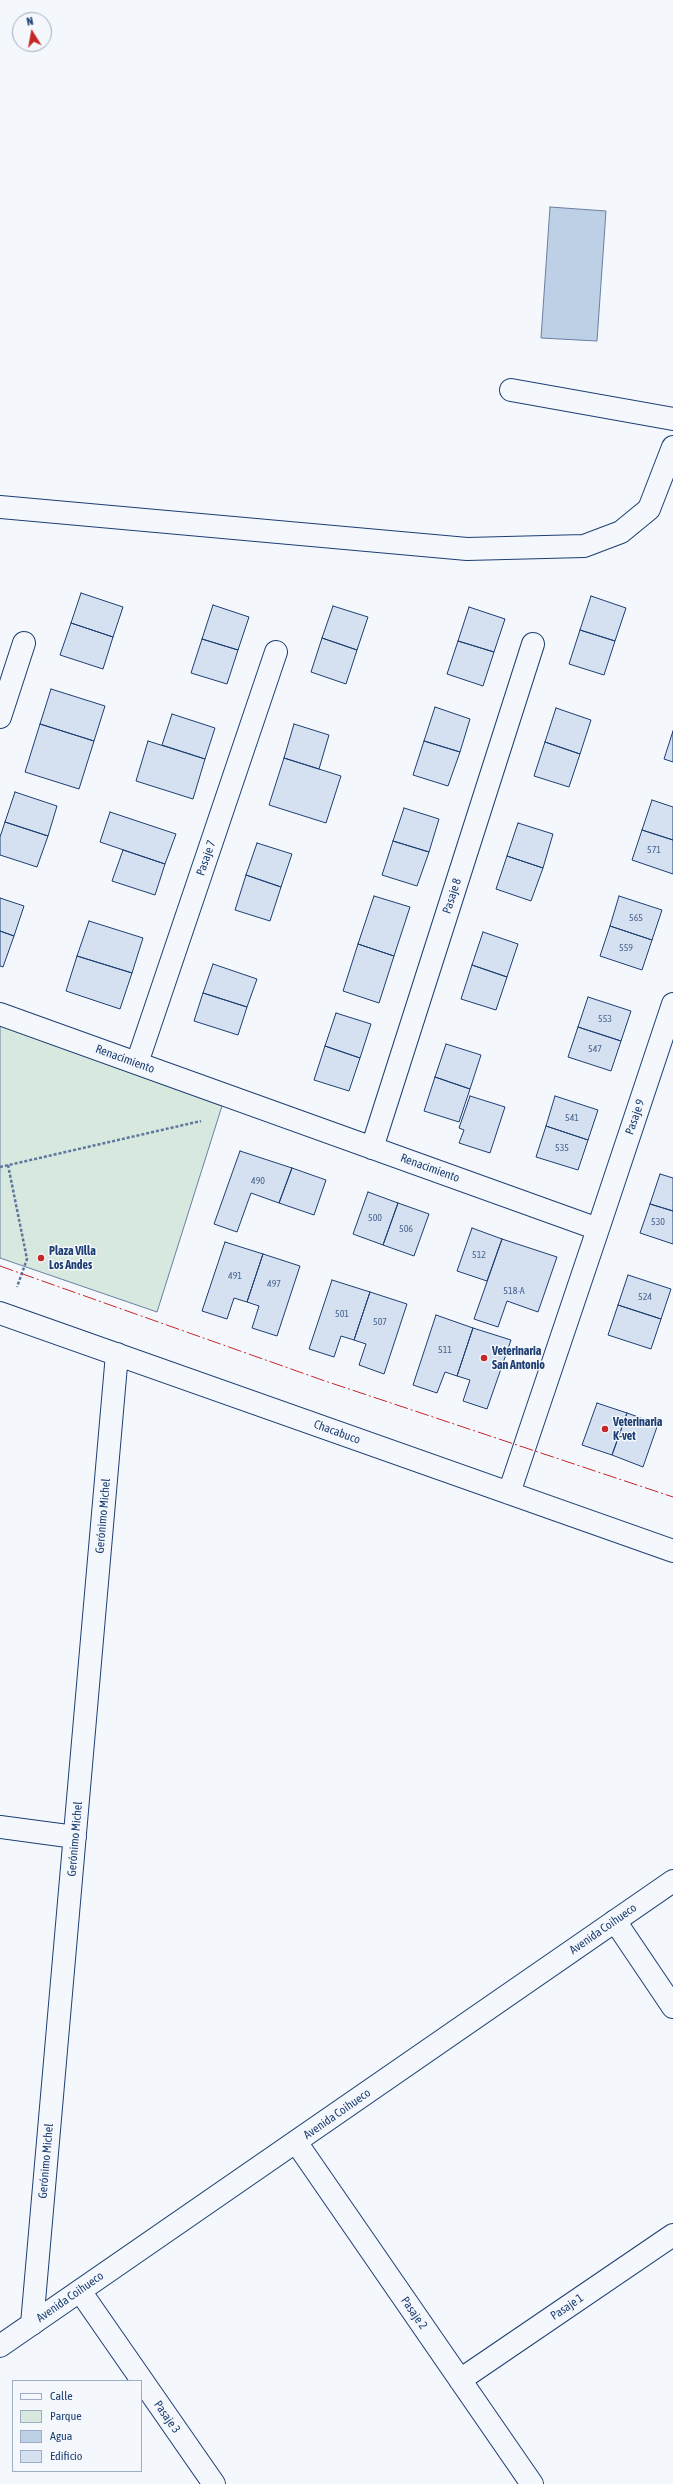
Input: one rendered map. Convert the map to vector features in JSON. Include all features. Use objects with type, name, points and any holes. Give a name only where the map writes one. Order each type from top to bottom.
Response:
[{"type":"street","points":[[511,390],[673,419]]},
{"type":"street","points":[[0,507],[467,549],[584,546],[621,532],[649,509],[673,447]]},
{"type":"street","points":[[0,717],[24,643]]},
{"type":"street","name":"Pasaje 8","points":[[372,1148],[533,644]]},
{"type":"street","name":"Pasaje 7","points":[[137,1063],[276,652]]},
{"type":"street","name":"Pasaje 9","points":[[598,1229],[673,1004]]},
{"type":"street","name":"Renacimiento","points":[[0,1014],[598,1229]]},
{"type":"street","points":[[509,1493],[598,1229]]},
{"type":"street","name":"Chacabuco","points":[[4,1314],[673,1551]]},
{"type":"street","name":"Gerónimo Michel","points":[[32,2324],[117,1354]]},
{"type":"street","points":[[0,1827],[75,1837]]},
{"type":"street","name":"Avenida Coihueco","points":[[0,2346],[673,1881]]},
{"type":"street","points":[[615,1921],[673,2007]]},
{"type":"street","name":"Pasaje 2","points":[[296,2142],[532,2484]]},
{"type":"street","name":"Pasaje 1","points":[[460,2380],[673,2235]]},
{"type":"street","name":"Pasaje 3","points":[[80,2291],[142,2380]]},
{"type":"street","name":"Pasaje 3","points":[[142,2380],[214,2484]]},
{"type":"path","points":[[0,1167],[207,1120]]},
{"type":"path","points":[[4,1314],[28,1259],[8,1165]]},
{"type":"green space","points":[[0,1026],[222,1106],[157,1312],[0,1258]]},
{"type":"water","points":[[550,207],[606,211],[597,341],[541,338]]},
{"type":"building","points":[[81,593],[123,607],[113,637],[71,623]]},
{"type":"building","points":[[591,596],[626,608],[615,641],[580,630]]},
{"type":"building","points":[[213,605],[249,617],[238,650],[202,639]]},
{"type":"building","points":[[333,606],[368,617],[357,650],[322,638]]},
{"type":"building","points":[[469,607],[505,619],[494,652],[458,641]]},
{"type":"building","points":[[71,623],[113,637],[103,669],[60,655]]},
{"type":"building","points":[[580,630],[615,641],[604,675],[569,664]]},
{"type":"building","points":[[322,638],[357,650],[346,684],[311,672]]},
{"type":"building","points":[[202,639],[238,650],[227,684],[191,673]]},
{"type":"building","points":[[458,641],[494,652],[483,686],[447,674]]},
{"type":"building","points":[[51,689],[105,706],[94,741],[40,724]]},
{"type":"building","points":[[435,707],[470,719],[460,752],[424,741]]},
{"type":"building","points":[[556,708],[591,720],[580,754],[545,742]]},
{"type":"building","points":[[172,714],[215,728],[205,759],[162,745]]},
{"type":"building","points":[[40,724],[94,741],[79,789],[25,772]]},
{"type":"building","points":[[294,724],[329,735],[319,769],[284,758]]},
{"type":"building","points":[[673,731],[673,762],[664,759]]},
{"type":"building","points":[[148,741],[205,759],[193,799],[136,781]]},
{"type":"building","points":[[424,741],[460,752],[448,786],[413,775]]},
{"type":"building","points":[[545,742],[580,754],[569,787],[534,776]]},
{"type":"building","points":[[284,758],[341,776],[326,823],[269,805]]},
{"type":"building","points":[[15,792],[57,806],[48,836],[5,822]]},
{"type":"building","points":[[652,800],[673,807],[673,840],[642,830]]},
{"type":"building","points":[[404,808],[439,819],[429,852],[393,841]]},
{"type":"building","points":[[110,812],[176,834],[165,864],[100,842]]},
{"type":"building","points":[[5,822],[48,836],[37,867],[0,855],[0,837]]},
{"type":"building","points":[[518,823],[553,834],[543,868],[507,856]]},
{"type":"building","points":[[642,830],[673,840],[673,874],[632,860]]},
{"type":"building","points":[[393,841],[429,852],[417,886],[382,875]]},
{"type":"building","points":[[257,843],[292,854],[281,887],[246,875]]},
{"type":"building","points":[[123,850],[165,864],[155,895],[112,881]]},
{"type":"building","points":[[507,856],[543,868],[531,901],[496,889]]},
{"type":"building","points":[[246,875],[281,887],[270,921],[235,910]]},
{"type":"building","points":[[374,896],[410,907],[394,956],[358,944]]},
{"type":"building","points":[[619,896],[662,910],[652,940],[610,926]]},
{"type":"building","points":[[0,898],[24,906],[14,936],[0,931]]},
{"type":"building","points":[[89,921],[143,938],[132,973],[77,956]]},
{"type":"building","points":[[610,926],[652,940],[642,970],[600,956]]},
{"type":"building","points":[[0,931],[14,936],[3,967],[0,966]]},
{"type":"building","points":[[483,932],[518,944],[507,977],[472,965]]},
{"type":"building","points":[[358,944],[394,956],[379,1003],[343,991]]},
{"type":"building","points":[[77,956],[132,973],[120,1009],[66,991]]},
{"type":"building","points":[[213,964],[257,979],[247,1007],[203,993]]},
{"type":"building","points":[[472,965],[507,977],[496,1010],[461,999]]},
{"type":"building","points":[[203,993],[247,1007],[238,1035],[194,1021]]},
{"type":"building","points":[[588,997],[631,1011],[621,1041],[578,1027]]},
{"type":"building","points":[[336,1013],[371,1024],[360,1058],[325,1046]]},
{"type":"building","points":[[578,1027],[621,1041],[611,1071],[568,1057]]},
{"type":"building","points":[[446,1044],[481,1055],[470,1089],[435,1077]]},
{"type":"building","points":[[325,1046],[360,1058],[349,1091],[314,1080]]},
{"type":"building","points":[[435,1077],[470,1089],[459,1122],[424,1111]]},
{"type":"building","points":[[470,1096],[505,1107],[490,1153],[459,1143],[464,1130],[459,1128]]},
{"type":"building","points":[[555,1096],[598,1110],[588,1140],[546,1126]]},
{"type":"building","points":[[546,1126],[588,1140],[578,1170],[536,1157]]},
{"type":"building","points":[[240,1151],[292,1168],[279,1203],[251,1193],[237,1232],[214,1224]]},
{"type":"building","points":[[292,1168],[326,1180],[314,1215],[279,1203]]},
{"type":"building","points":[[660,1174],[673,1178],[673,1211],[650,1204]]},
{"type":"building","points":[[368,1192],[398,1203],[383,1245],[353,1234]]},
{"type":"building","points":[[398,1203],[429,1214],[414,1256],[383,1245]]},
{"type":"building","points":[[650,1204],[673,1211],[673,1244],[640,1233]]},
{"type":"building","points":[[472,1228],[502,1239],[487,1281],[457,1271]]},
{"type":"building","points":[[502,1239],[557,1257],[538,1312],[507,1301],[498,1327],[474,1319]]},
{"type":"building","points":[[225,1242],[263,1254],[247,1302],[234,1298],[227,1319],[202,1311]]},
{"type":"building","points":[[263,1254],[300,1266],[277,1336],[252,1328],[259,1306],[247,1302]]},
{"type":"building","points":[[628,1275],[671,1289],[661,1319],[618,1305]]},
{"type":"building","points":[[332,1280],[370,1292],[354,1340],[341,1336],[334,1357],[309,1349]]},
{"type":"building","points":[[370,1292],[407,1304],[384,1374],[359,1365],[366,1344],[354,1340]]},
{"type":"building","points":[[618,1305],[661,1319],[651,1349],[608,1335]]},
{"type":"building","points":[[436,1315],[473,1328],[457,1376],[445,1372],[437,1393],[413,1385]]},
{"type":"building","name":"Veterinaria San Antonio","points":[[473,1328],[511,1340],[487,1409],[463,1401],[470,1380],[457,1376]]},
{"type":"building","name":"Veterinaria K-vet","points":[[597,1403],[627,1413],[612,1455],[582,1445]]},
{"type":"building","points":[[627,1413],[658,1424],[643,1467],[612,1455]]},
{"type":"power","points":[[0,1266],[325,1381],[673,1497]]},
{"type":"place","name":"Plaza Villa Los Andes","points":[[41,1258]]},
{"type":"place","name":"Veterinaria San Antonio","points":[[484,1358]]},
{"type":"place","name":"Veterinaria K-vet","points":[[605,1429]]}]
